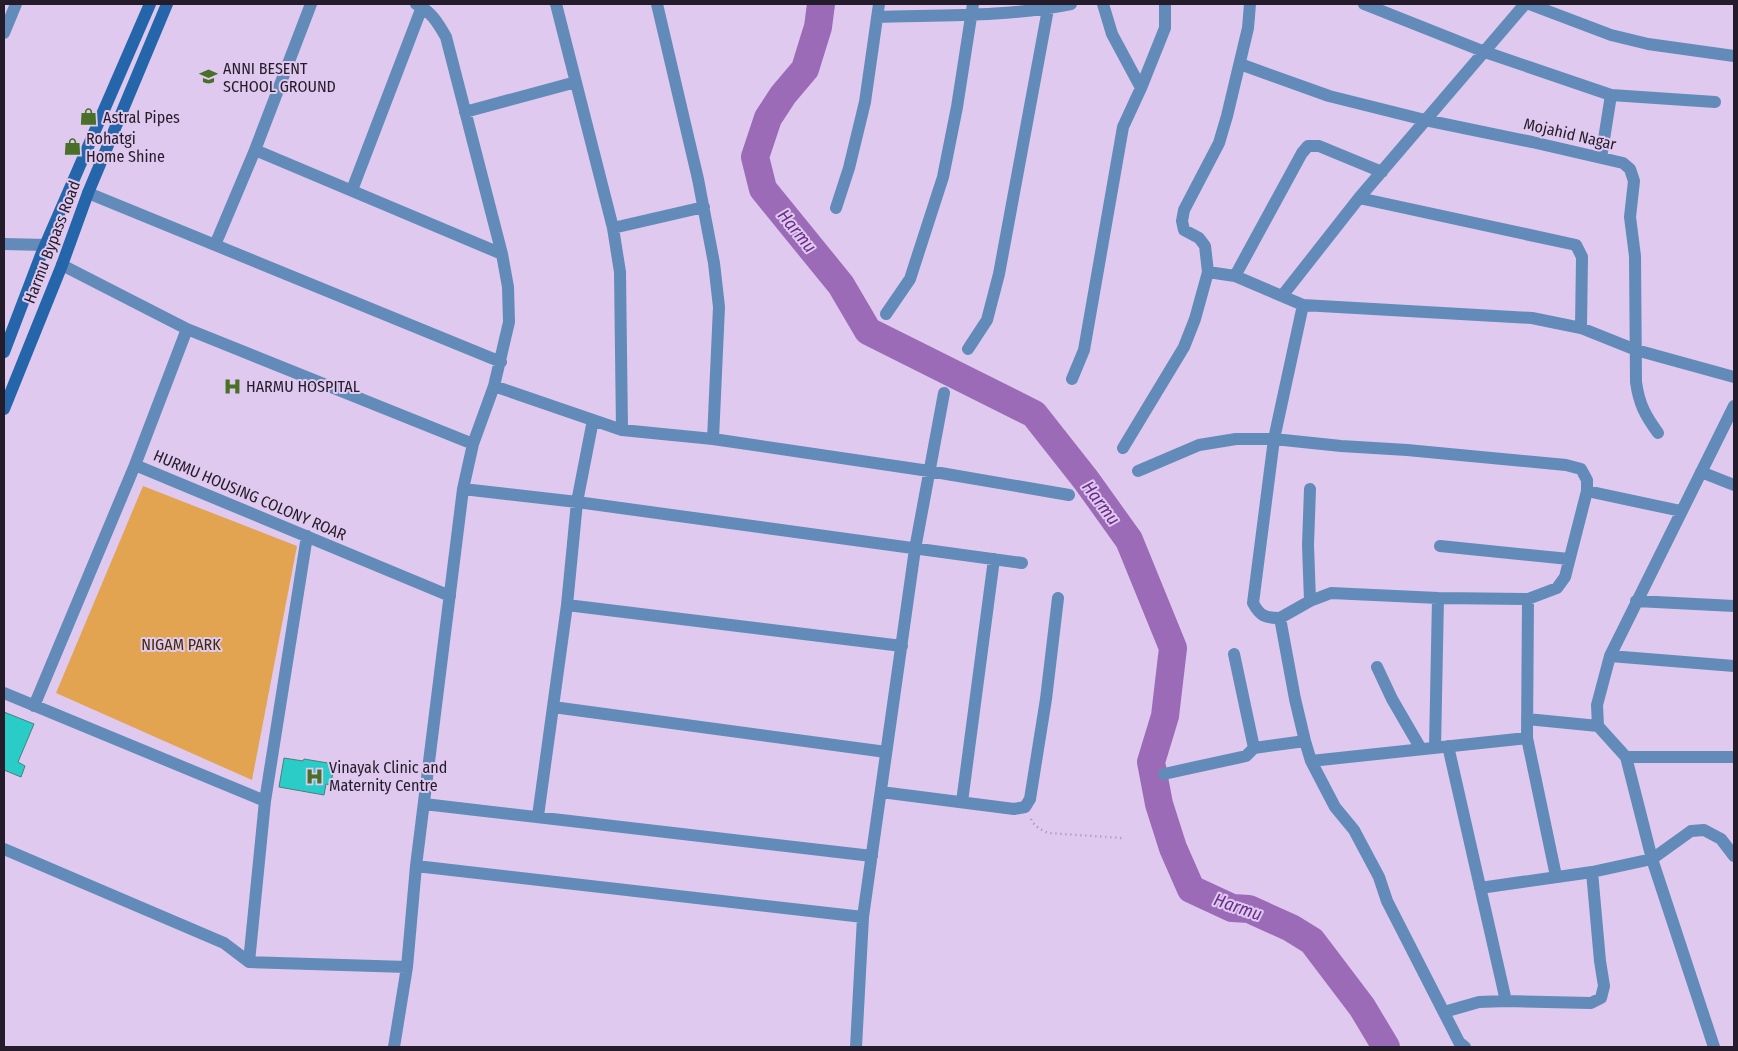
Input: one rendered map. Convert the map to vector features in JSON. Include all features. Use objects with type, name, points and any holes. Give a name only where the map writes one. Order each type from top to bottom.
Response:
[{"type":"main road","name":"Harmu Bypass Road","points":[[4,352],[46,245],[150,4]]},
{"type":"main road","name":"Harmu Bypass Road","points":[[4,410],[62,265],[88,193],[167,4]]},
{"type":"street","points":[[4,33],[16,4]]},
{"type":"street","points":[[215,245],[311,4]]},
{"type":"street","points":[[556,4],[612,228],[620,272],[622,430]]},
{"type":"street","points":[[658,4],[704,207],[714,263],[719,307],[713,439]]},
{"type":"street","points":[[836,208],[849,168],[865,102],[879,4]]},
{"type":"street","points":[[877,17],[972,9],[1048,9],[1071,4]]},
{"type":"street","points":[[1103,4],[1112,34],[1141,88]]},
{"type":"street","points":[[1072,379],[1084,350],[1123,127],[1165,28],[1165,4]]},
{"type":"street","points":[[1123,448],[1184,347],[1195,319],[1208,272],[1205,246],[1199,238],[1184,230],[1182,221],[1184,210],[1219,143],[1228,116],[1248,28],[1250,4]]},
{"type":"street","points":[[1364,4],[1485,52],[1612,95],[1715,102]]},
{"type":"street","points":[[1282,296],[1359,198],[1527,4],[1612,35],[1648,44],[1734,56]]},
{"type":"street","points":[[352,190],[419,5],[435,17],[446,38],[502,254],[508,286],[509,322],[501,362],[473,444],[463,489],[416,866],[407,967],[394,1047]]},
{"type":"street","points":[[886,314],[910,279],[943,177],[957,106],[972,9]]},
{"type":"street","points":[[968,349],[986,320],[999,274],[1048,9]]},
{"type":"street","name":"Mojahid Nagar","points":[[1240,64],[1329,96],[1425,120],[1623,163],[1630,169],[1634,181],[1630,218],[1635,256],[1636,382],[1638,398],[1644,413],[1658,433]]},
{"type":"street","points":[[465,112],[576,82]]},
{"type":"street","points":[[1601,158],[1612,95]]},
{"type":"street","points":[[1235,276],[1302,153],[1308,146],[1319,146],[1382,172]]},
{"type":"street","points":[[254,150],[502,254]]},
{"type":"street","points":[[88,193],[501,362]]},
{"type":"street","points":[[1359,198],[1576,245],[1582,257],[1581,328]]},
{"type":"street","points":[[612,228],[704,207]]},
{"type":"street","points":[[4,244],[46,245]]},
{"type":"street","points":[[62,265],[187,329],[473,444]]},
{"type":"street","points":[[1208,272],[1235,276],[1303,305],[1532,318],[1581,328],[1636,350],[1734,377]]},
{"type":"street","points":[[1138,471],[1199,445],[1236,439],[1274,439],[1566,465],[1580,469],[1587,480],[1587,491],[1565,577],[1556,588],[1528,599],[1438,598],[1331,593],[1310,601],[1280,618],[1265,618],[1258,612],[1253,603],[1274,439],[1303,305]]},
{"type":"street","name":"HURMU HOUSING COLONY ROAR","points":[[187,329],[135,465],[450,596]]},
{"type":"street","points":[[494,386],[622,430],[713,439],[1069,494]]},
{"type":"street","points":[[856,1047],[863,917],[915,549],[944,393]]},
{"type":"street","points":[[1714,1047],[1652,859],[1626,758],[1598,726],[1597,705],[1610,656],[1734,406]]},
{"type":"street","points":[[538,816],[567,606],[577,502],[593,420]]},
{"type":"street","points":[[34,706],[135,465]]},
{"type":"street","points":[[1701,472],[1734,485]]},
{"type":"street","points":[[463,489],[577,502],[1022,563]]},
{"type":"street","points":[[1310,489],[1308,545],[1310,601]]},
{"type":"street","points":[[1587,491],[1681,511]]},
{"type":"street","points":[[249,962],[265,801],[307,536]]},
{"type":"street","points":[[1440,546],[1569,559]]},
{"type":"street","points":[[962,802],[994,559]]},
{"type":"street","points":[[881,792],[1014,809],[1025,807],[1030,799],[1046,700],[1058,598]]},
{"type":"street","points":[[1435,748],[1438,598]]},
{"type":"street","points":[[1528,599],[1527,738],[1556,876]]},
{"type":"street","points":[[1636,601],[1734,606]]},
{"type":"street","points":[[567,606],[902,646]]},
{"type":"street","points":[[1280,618],[1305,741],[1312,761],[1335,807],[1354,830],[1375,870],[1387,901],[1459,1042],[1465,1047]]},
{"type":"street","points":[[1234,654],[1254,748]]},
{"type":"street","points":[[1610,656],[1734,666]]},
{"type":"street","points":[[1377,667],[1392,700],[1421,749]]},
{"type":"street","points":[[4,693],[265,801]]},
{"type":"street","points":[[553,707],[886,752]]},
{"type":"street","points":[[1527,719],[1598,726]]},
{"type":"street","points":[[1312,761],[1527,738]]},
{"type":"street","points":[[1164,774],[1246,756],[1254,748],[1305,741]]},
{"type":"street","points":[[1448,746],[1506,1001]]},
{"type":"street","points":[[1626,758],[1734,757]]},
{"type":"street","points":[[424,804],[872,856]]},
{"type":"street","points":[[1480,888],[1592,872],[1652,859],[1691,831],[1704,830],[1721,839],[1734,856]]},
{"type":"street","points":[[4,849],[224,943],[249,962],[407,967]]},
{"type":"street","points":[[416,866],[863,917]]},
{"type":"street","points":[[1444,1012],[1479,1002],[1591,1003],[1602,998],[1604,986],[1592,872]]},
{"type":"path","points":[[1025,807],[1033,824],[1048,833],[1122,838]]},
{"type":"green space","name":"NIGAM PARK","points":[[143,486],[297,546],[252,780],[56,693]]},
{"type":"building","points":[[4,712],[34,724],[18,762],[25,766],[21,777],[4,770]]},
{"type":"building","points":[[284,758],[334,764],[331,785],[326,784],[324,795],[279,787]]},
{"type":"waterway","name":"Harmu","points":[[821,4],[818,27],[805,69],[783,95],[768,118],[755,157],[763,189],[841,285],[868,331],[1034,414],[1086,480],[1129,540],[1173,648],[1165,716],[1151,762],[1159,804],[1173,848],[1191,889],[1232,908],[1249,909],[1291,928],[1312,941],[1362,1007],[1386,1047]]},
{"type":"place","name":"ANNI BESENT SCHOOL GROUND","points":[[209,77]]},
{"type":"place","name":"Astral Pipes","points":[[89,117]]},
{"type":"place","name":"Rohatgi Home Shine","points":[[72,147]]},
{"type":"place","name":"HARMU HOSPITAL","points":[[232,386]]},
{"type":"place","name":"Vinayak Clinic and Maternity Centre","points":[[315,776]]}]
